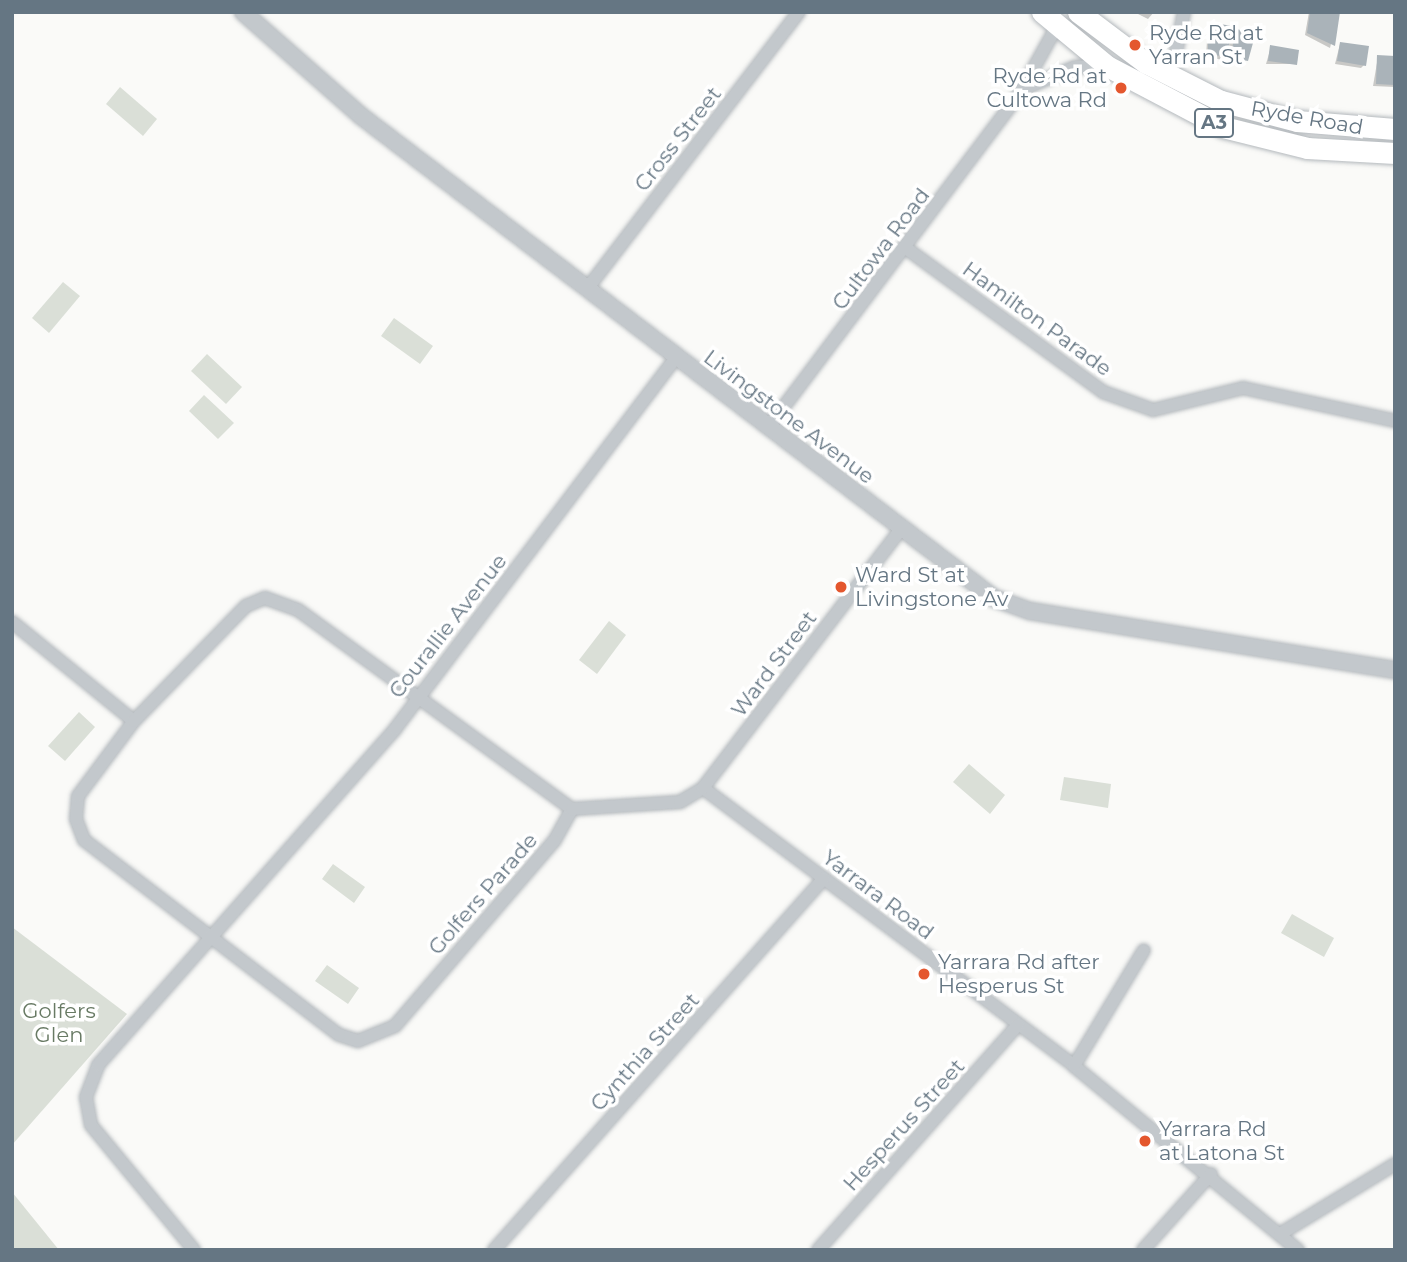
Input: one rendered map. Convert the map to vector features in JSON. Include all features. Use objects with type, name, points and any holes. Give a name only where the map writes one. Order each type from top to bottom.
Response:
[{"type":"highway","name":"Ryde Road","points":[[1077,12],[1171,78],[1276,117],[1395,129]]},
{"type":"highway","name":"Ryde Road","points":[[1050,19],[1107,66],[1223,127],[1307,148],[1395,153]]},
{"type":"street","name":"Livingstone Avenue","points":[[243,12],[361,117],[676,358],[770,425],[901,529],[994,598],[1030,611],[1395,670]]},
{"type":"street","name":"Cross Street","points":[[587,289],[799,12]]},
{"type":"street","points":[[1171,78],[1184,12]]},
{"type":"street","name":"Cultowa Road","points":[[770,425],[907,249],[1020,93],[1050,19]]},
{"type":"street","name":"Cultowa Road","points":[[1020,93],[1075,67],[1107,66]]},
{"type":"street","name":"Hamilton Parade","points":[[907,249],[1103,392],[1153,410],[1243,388],[1395,421]]},
{"type":"street","name":"Courallie Avenue","points":[[194,1250],[91,1125],[86,1097],[98,1065],[215,938],[236,906],[395,729],[415,696],[676,358]]},
{"type":"street","name":"Ward Street","points":[[703,788],[901,529]]},
{"type":"street","name":"Golfers Parade","points":[[265,598],[298,610],[572,809],[554,841],[395,1026],[376,1038],[339,1035],[84,840],[76,819],[78,796],[134,721],[158,703],[246,606],[265,598]]},
{"type":"street","points":[[12,622],[134,721]]},
{"type":"street","points":[[572,809],[680,802],[703,788]]},
{"type":"street","name":"Yarrara Road","points":[[703,788],[1074,1066],[1211,1174],[1298,1250]]},
{"type":"street","name":"Cynthia Street","points":[[494,1250],[824,878]]},
{"type":"street","points":[[1074,1066],[1144,950]]},
{"type":"street","name":"Hesperus Street","points":[[818,1250],[1018,1026]]},
{"type":"street","points":[[1280,1234],[1395,1164]]},
{"type":"street","points":[[1143,1250],[1211,1174]]},
{"type":"green space","points":[[120,87],[157,119],[143,136],[106,104]]},
{"type":"green space","points":[[63,282],[80,296],[49,333],[32,318]]},
{"type":"green space","points":[[394,318],[433,346],[420,364],[381,336]]},
{"type":"green space","points":[[207,354],[242,387],[226,404],[191,371]]},
{"type":"green space","points":[[204,395],[234,423],[218,439],[189,411]]},
{"type":"green space","points":[[609,621],[626,635],[597,674],[579,660]]},
{"type":"green space","points":[[79,712],[95,727],[65,761],[48,746]]},
{"type":"green space","points":[[969,764],[1005,795],[990,814],[953,782]]},
{"type":"green space","points":[[1064,777],[1111,784],[1108,808],[1060,800]]},
{"type":"green space","points":[[333,864],[365,887],[354,903],[322,879]]},
{"type":"green space","points":[[1292,914],[1334,938],[1324,957],[1281,933]]},
{"type":"green space","name":"Golfers Glen","points":[[12,927],[127,1014],[12,1145]]},
{"type":"green space","points":[[327,965],[359,988],[348,1004],[315,981]]},
{"type":"green space","points":[[12,1192],[59,1250],[12,1250]]},
{"type":"building","points":[[1310,12],[1340,12],[1335,46],[1307,33]]},
{"type":"building","points":[[1208,22],[1232,26],[1227,57],[1208,54]]},
{"type":"building","points":[[1235,29],[1256,32],[1248,61],[1231,58]]},
{"type":"building","points":[[1340,42],[1369,46],[1366,66],[1337,61]]},
{"type":"building","points":[[1270,45],[1299,50],[1297,65],[1268,61]]},
{"type":"building","points":[[1377,55],[1395,56],[1395,85],[1376,84]]},
{"type":"place","name":"Ryde Rd at Yarran St","points":[[1135,45]]},
{"type":"place","name":"Ryde Rd at Cultowa Rd","points":[[1121,88]]},
{"type":"place","name":"Ward St at Livingstone Av","points":[[841,587]]},
{"type":"place","name":"Yarrara Rd after Hesperus St","points":[[924,974]]},
{"type":"place","name":"Yarrara Rd at Latona St","points":[[1145,1141]]}]
